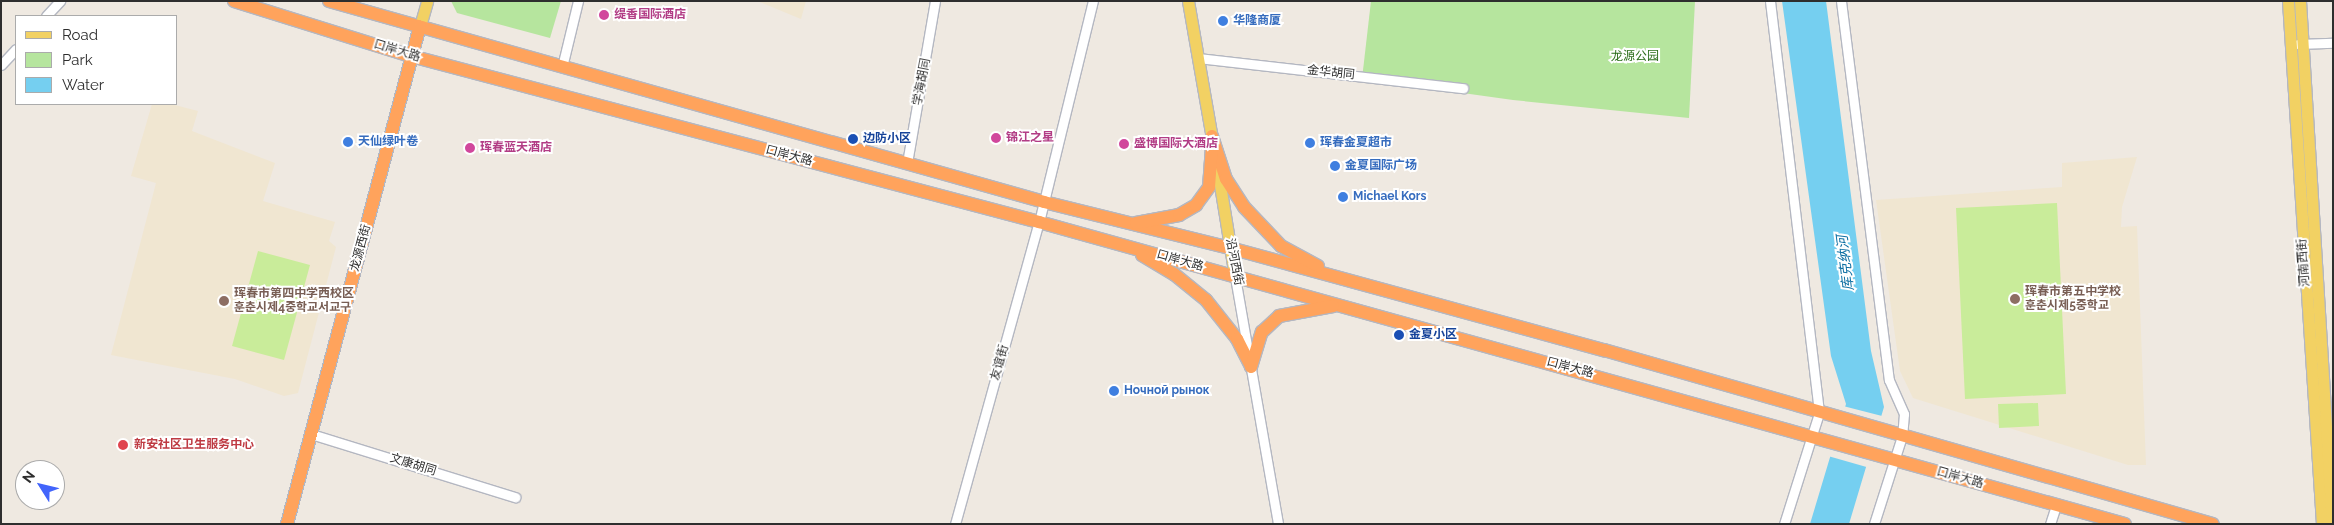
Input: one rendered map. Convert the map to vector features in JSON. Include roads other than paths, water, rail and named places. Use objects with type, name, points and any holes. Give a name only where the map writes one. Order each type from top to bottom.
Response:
[{"type":"highway","name":"口岸大路","points":[[234,1],[411,56],[1039,222],[2125,524]]},
{"type":"highway","name":"口岸大路","points":[[329,1],[1044,202],[1230,248],[1344,279],[2213,524]]},
{"type":"highway","name":"龙源西街","points":[[287,524],[420,26]]},
{"type":"highway","points":[[1128,224],[1179,214],[1196,205],[1209,187],[1212,176],[1212,136]]},
{"type":"highway","points":[[1212,136],[1236,196],[1262,226],[1281,246],[1344,279]]},
{"type":"highway","points":[[1127,247],[1193,288],[1223,319],[1251,367]]},
{"type":"highway","points":[[1251,367],[1262,332],[1279,316],[1340,305]]},
{"type":"main road","name":"龙源西街","points":[[420,26],[427,1]]},
{"type":"main road","name":"沿河西街","points":[[1188,1],[1235,277]]},
{"type":"main road","name":"河南西街","points":[[2288,1],[2322,524]]},
{"type":"main road","name":"河南西街","points":[[2300,1],[2332,524]]},
{"type":"street","points":[[47,15],[60,1]]},
{"type":"street","points":[[562,67],[578,1]]},
{"type":"street","name":"学海胡同","points":[[907,163],[936,1]]},
{"type":"street","name":"友谊街","points":[[955,524],[1039,222],[1093,1]]},
{"type":"street","points":[[1770,1],[1819,413],[1784,524]]},
{"type":"street","points":[[1841,1],[1889,380],[1904,414],[1874,524]]},
{"type":"street","points":[[2290,45],[2333,43]]},
{"type":"street","points":[[1,66],[15,50]]},
{"type":"street","name":"金华胡同","points":[[1198,58],[1463,88]]},
{"type":"street","name":"沿河西街","points":[[1235,277],[1278,524]]},
{"type":"street","name":"文康胡同","points":[[312,434],[515,497]]},
{"type":"street","points":[[2050,524],[2056,505]]},
{"type":"water","name":"库克纳河","points":[[1782,1],[1826,1],[1871,351],[1884,407],[1849,524],[1810,524],[1846,404],[1831,356]]},
{"type":"place","name":"缇香国际酒店","points":[[604,15]]},
{"type":"place","name":"华隆商厦","points":[[1223,21]]},
{"type":"place","name":"锦江之星","points":[[996,138]]},
{"type":"place","name":"边防小区","points":[[853,139]]},
{"type":"place","name":"天仙绿叶卷","points":[[348,142]]},
{"type":"place","name":"珲春金夏超市","points":[[1310,143]]},
{"type":"place","name":"盛博国际大酒店","points":[[1124,144]]},
{"type":"place","name":"珲春蓝天酒店","points":[[470,148]]},
{"type":"place","name":"金夏国际广场","points":[[1335,166]]},
{"type":"place","name":"Michael Kors","points":[[1343,197]]},
{"type":"place","name":"珲春市第五中学校 훈춘시제5중학교","points":[[2015,299]]},
{"type":"place","name":"珲春市第四中学西校区 훈춘시제4중학교서교구","points":[[224,301]]},
{"type":"place","name":"金夏小区","points":[[1399,335]]},
{"type":"place","name":"Ночной рынок","points":[[1114,391]]},
{"type":"place","name":"新安社区卫生服务中心","points":[[123,445]]},
{"type":"park label","name":"龙源公园","points":[[1635,57]]}]
